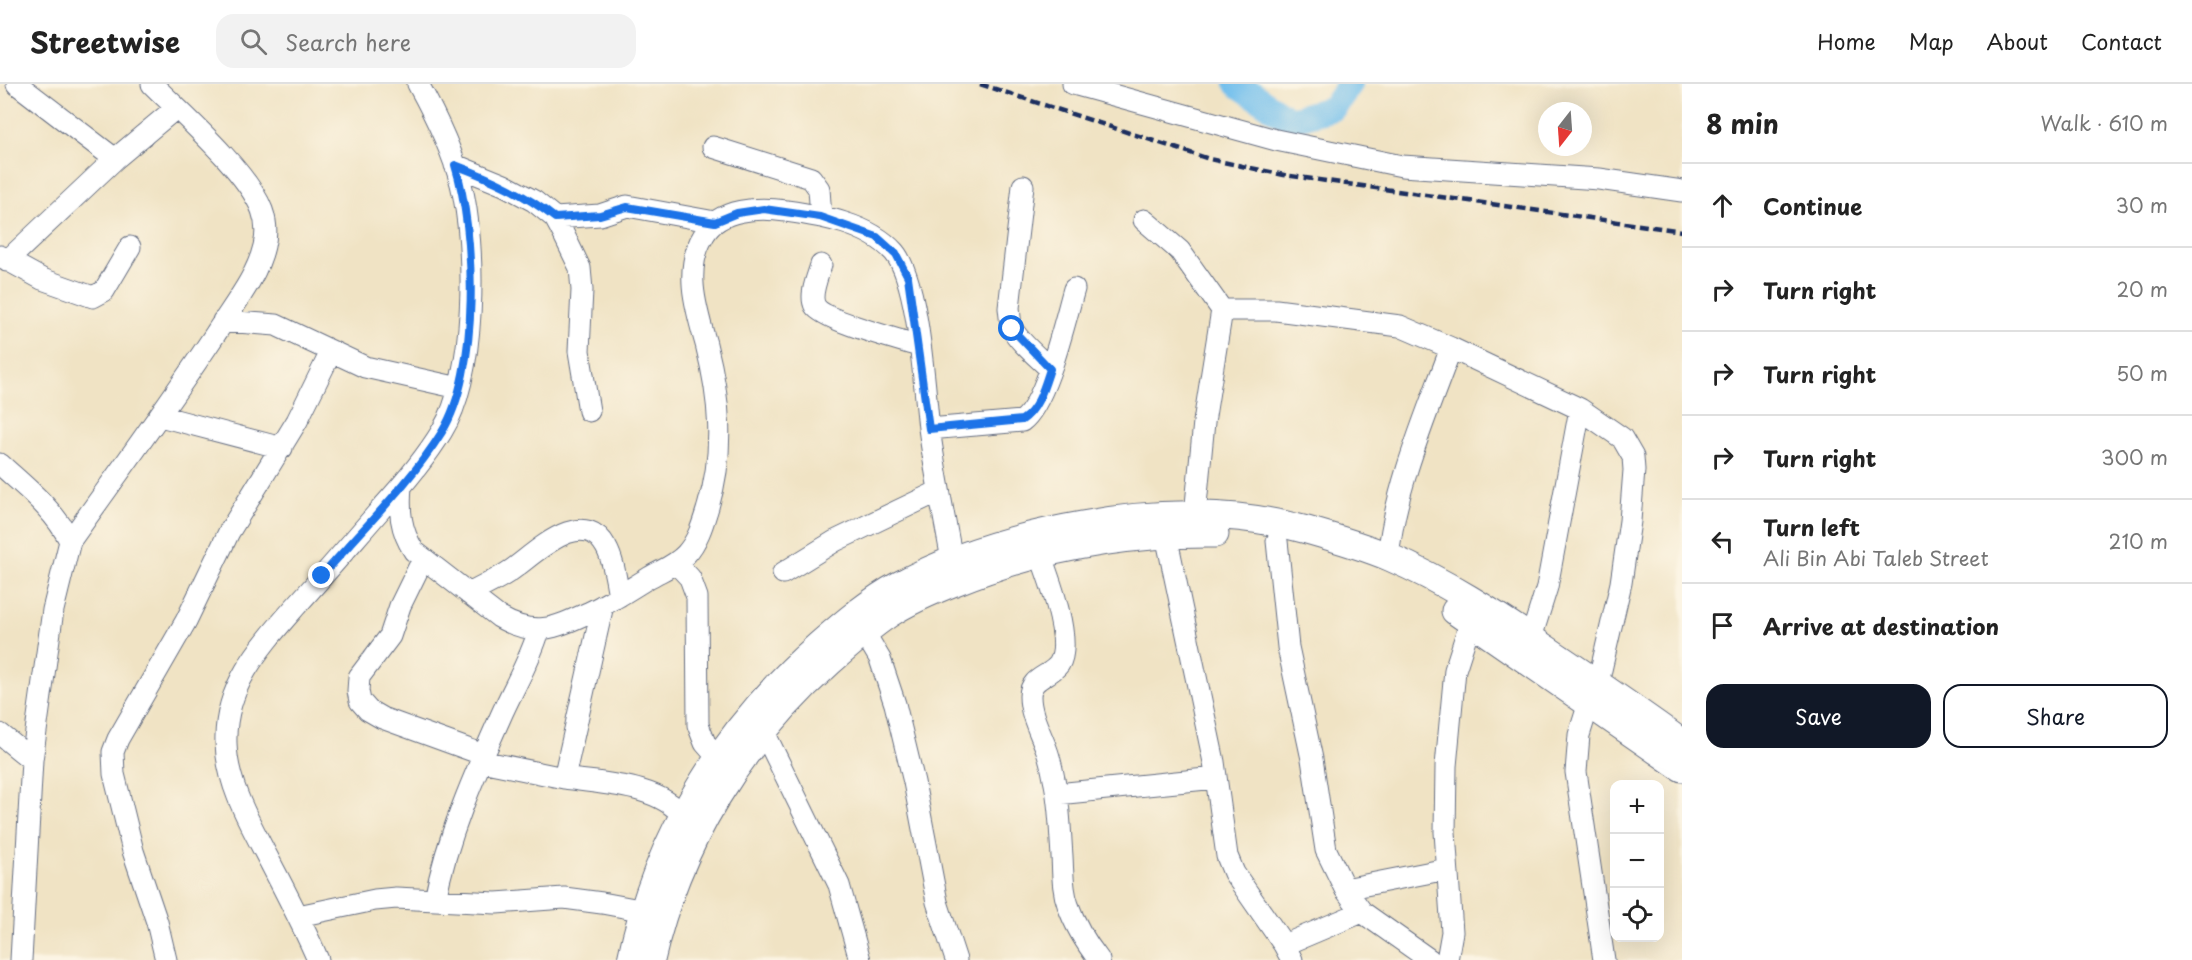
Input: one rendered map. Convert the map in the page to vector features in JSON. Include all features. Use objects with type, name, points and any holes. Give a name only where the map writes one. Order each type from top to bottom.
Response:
[{"type":"main road","points":[[651,960],[672,888],[698,831],[727,780],[763,730],[797,692],[864,632],[891,613],[952,560],[1005,543],[1070,527],[1124,518],[1195,515],[1276,523],[1329,537],[1388,557],[1452,588],[1531,638],[1682,768]]},
{"type":"main road","points":[[631,960],[662,863],[698,788],[756,709],[801,661],[873,601],[928,582],[1040,554],[1096,543],[1166,536],[1220,534],[1277,541],[1336,557],[1368,568],[1422,592],[1682,743]]},
{"type":"street","points":[[17,84],[115,159]]},
{"type":"street","points":[[21,960],[32,760],[48,638],[60,575],[70,541],[160,416],[224,321],[248,283],[264,246],[266,230],[262,210],[241,176],[152,84]]},
{"type":"street","points":[[318,960],[298,915],[238,798],[227,751],[226,725],[234,692],[253,657],[401,486],[442,431],[452,412],[459,388],[467,341],[470,279],[468,220],[462,184],[433,111],[418,84]]},
{"type":"street","points":[[1073,84],[1276,140],[1402,166],[1599,179],[1682,190]]},
{"type":"street","points":[[130,247],[104,291],[93,297],[42,279],[4,259],[115,159],[176,108]]},
{"type":"street","points":[[713,147],[811,178],[819,189],[820,217]]},
{"type":"street","points":[[455,165],[504,185],[534,201],[555,218],[580,268],[582,290],[579,351],[589,411]]},
{"type":"street","points":[[1023,186],[1009,308],[1010,320],[1012,329],[1050,369]]},
{"type":"street","points":[[555,218],[600,215],[627,207],[715,222]]},
{"type":"street","points":[[401,486],[399,508],[401,525],[407,541],[423,559],[469,594],[511,624],[525,628],[539,630],[559,624],[611,601],[676,563],[685,555],[697,537],[714,484],[720,434],[717,394],[693,289],[693,270],[697,252],[704,234],[715,222],[737,213],[764,209],[820,217],[877,237],[896,254],[908,277],[929,429],[952,560]]},
{"type":"street","points":[[1144,220],[1180,251],[1222,310],[1204,422],[1195,515]]},
{"type":"street","points":[[820,265],[813,296],[816,309],[854,326],[919,346]]},
{"type":"street","points":[[929,429],[1022,420],[1033,411],[1050,369],[1074,289]]},
{"type":"street","points":[[1222,310],[1276,310],[1400,326],[1580,409],[1622,438],[1633,457],[1634,470],[1629,530],[1621,583],[1593,693],[1579,735],[1576,772],[1604,960]]},
{"type":"street","points":[[224,321],[276,325],[365,367],[459,388]]},
{"type":"street","points":[[1388,557],[1395,509],[1408,465],[1451,348]]},
{"type":"street","points":[[166,960],[158,922],[131,841],[114,774],[113,752],[118,739],[186,621],[229,532],[282,448],[331,352]]},
{"type":"street","points":[[1531,638],[1547,587],[1580,409]]},
{"type":"street","points":[[160,416],[282,448]]},
{"type":"street","points":[[0,464],[45,506],[70,541]]},
{"type":"street","points":[[783,573],[835,541],[939,491]]},
{"type":"street","points":[[469,594],[509,572],[555,538],[572,530],[585,531],[597,536],[606,546],[612,562],[611,601],[564,778]]},
{"type":"street","points":[[1166,536],[1216,778],[1223,838],[1230,864],[1239,881],[1288,952],[1362,912]]},
{"type":"street","points":[[1277,541],[1288,647],[1312,759],[1326,850],[1345,889],[1362,912],[1430,960]]},
{"type":"street","points":[[1040,554],[1054,590],[1063,653],[1055,668],[1035,681],[1029,692],[1030,703],[1047,751],[1057,794],[1063,882],[1067,904],[1083,939],[1100,960]]},
{"type":"street","points":[[423,559],[410,582],[390,636],[359,677],[360,701],[368,710],[382,718],[483,758],[564,778],[657,795],[669,801],[683,816]]},
{"type":"street","points":[[676,563],[690,578],[697,597],[698,725],[705,743],[718,758]]},
{"type":"street","points":[[1447,960],[1452,925],[1447,869],[1445,789],[1452,694],[1458,659],[1471,620]]},
{"type":"street","points":[[435,900],[446,855],[483,758],[509,697],[529,661],[539,630]]},
{"type":"street","points":[[864,632],[880,659],[892,693],[907,753],[937,902],[956,960]]},
{"type":"street","points":[[763,730],[838,885],[860,960]]},
{"type":"street","points":[[0,734],[32,760]]},
{"type":"street","points":[[1057,794],[1216,778]]},
{"type":"street","points":[[1345,889],[1447,869]]},
{"type":"street","points":[[298,915],[396,898],[496,903],[564,898],[645,911]]},
{"type":"waterway","points":[[1237,84],[1290,120],[1333,108],[1350,84]]},
{"type":"railway","points":[[980,84],[1209,159],[1284,175],[1682,231]]},
{"type":"route","points":[[322,576],[427,454],[452,412],[464,366],[470,279],[468,220],[462,184],[455,165],[504,185],[534,201],[555,218],[583,218],[619,208],[640,207],[715,222],[724,217],[750,210],[783,210],[835,221],[877,237],[896,254],[908,277],[929,429],[1022,420],[1033,411],[1050,369],[1012,329]]}]
